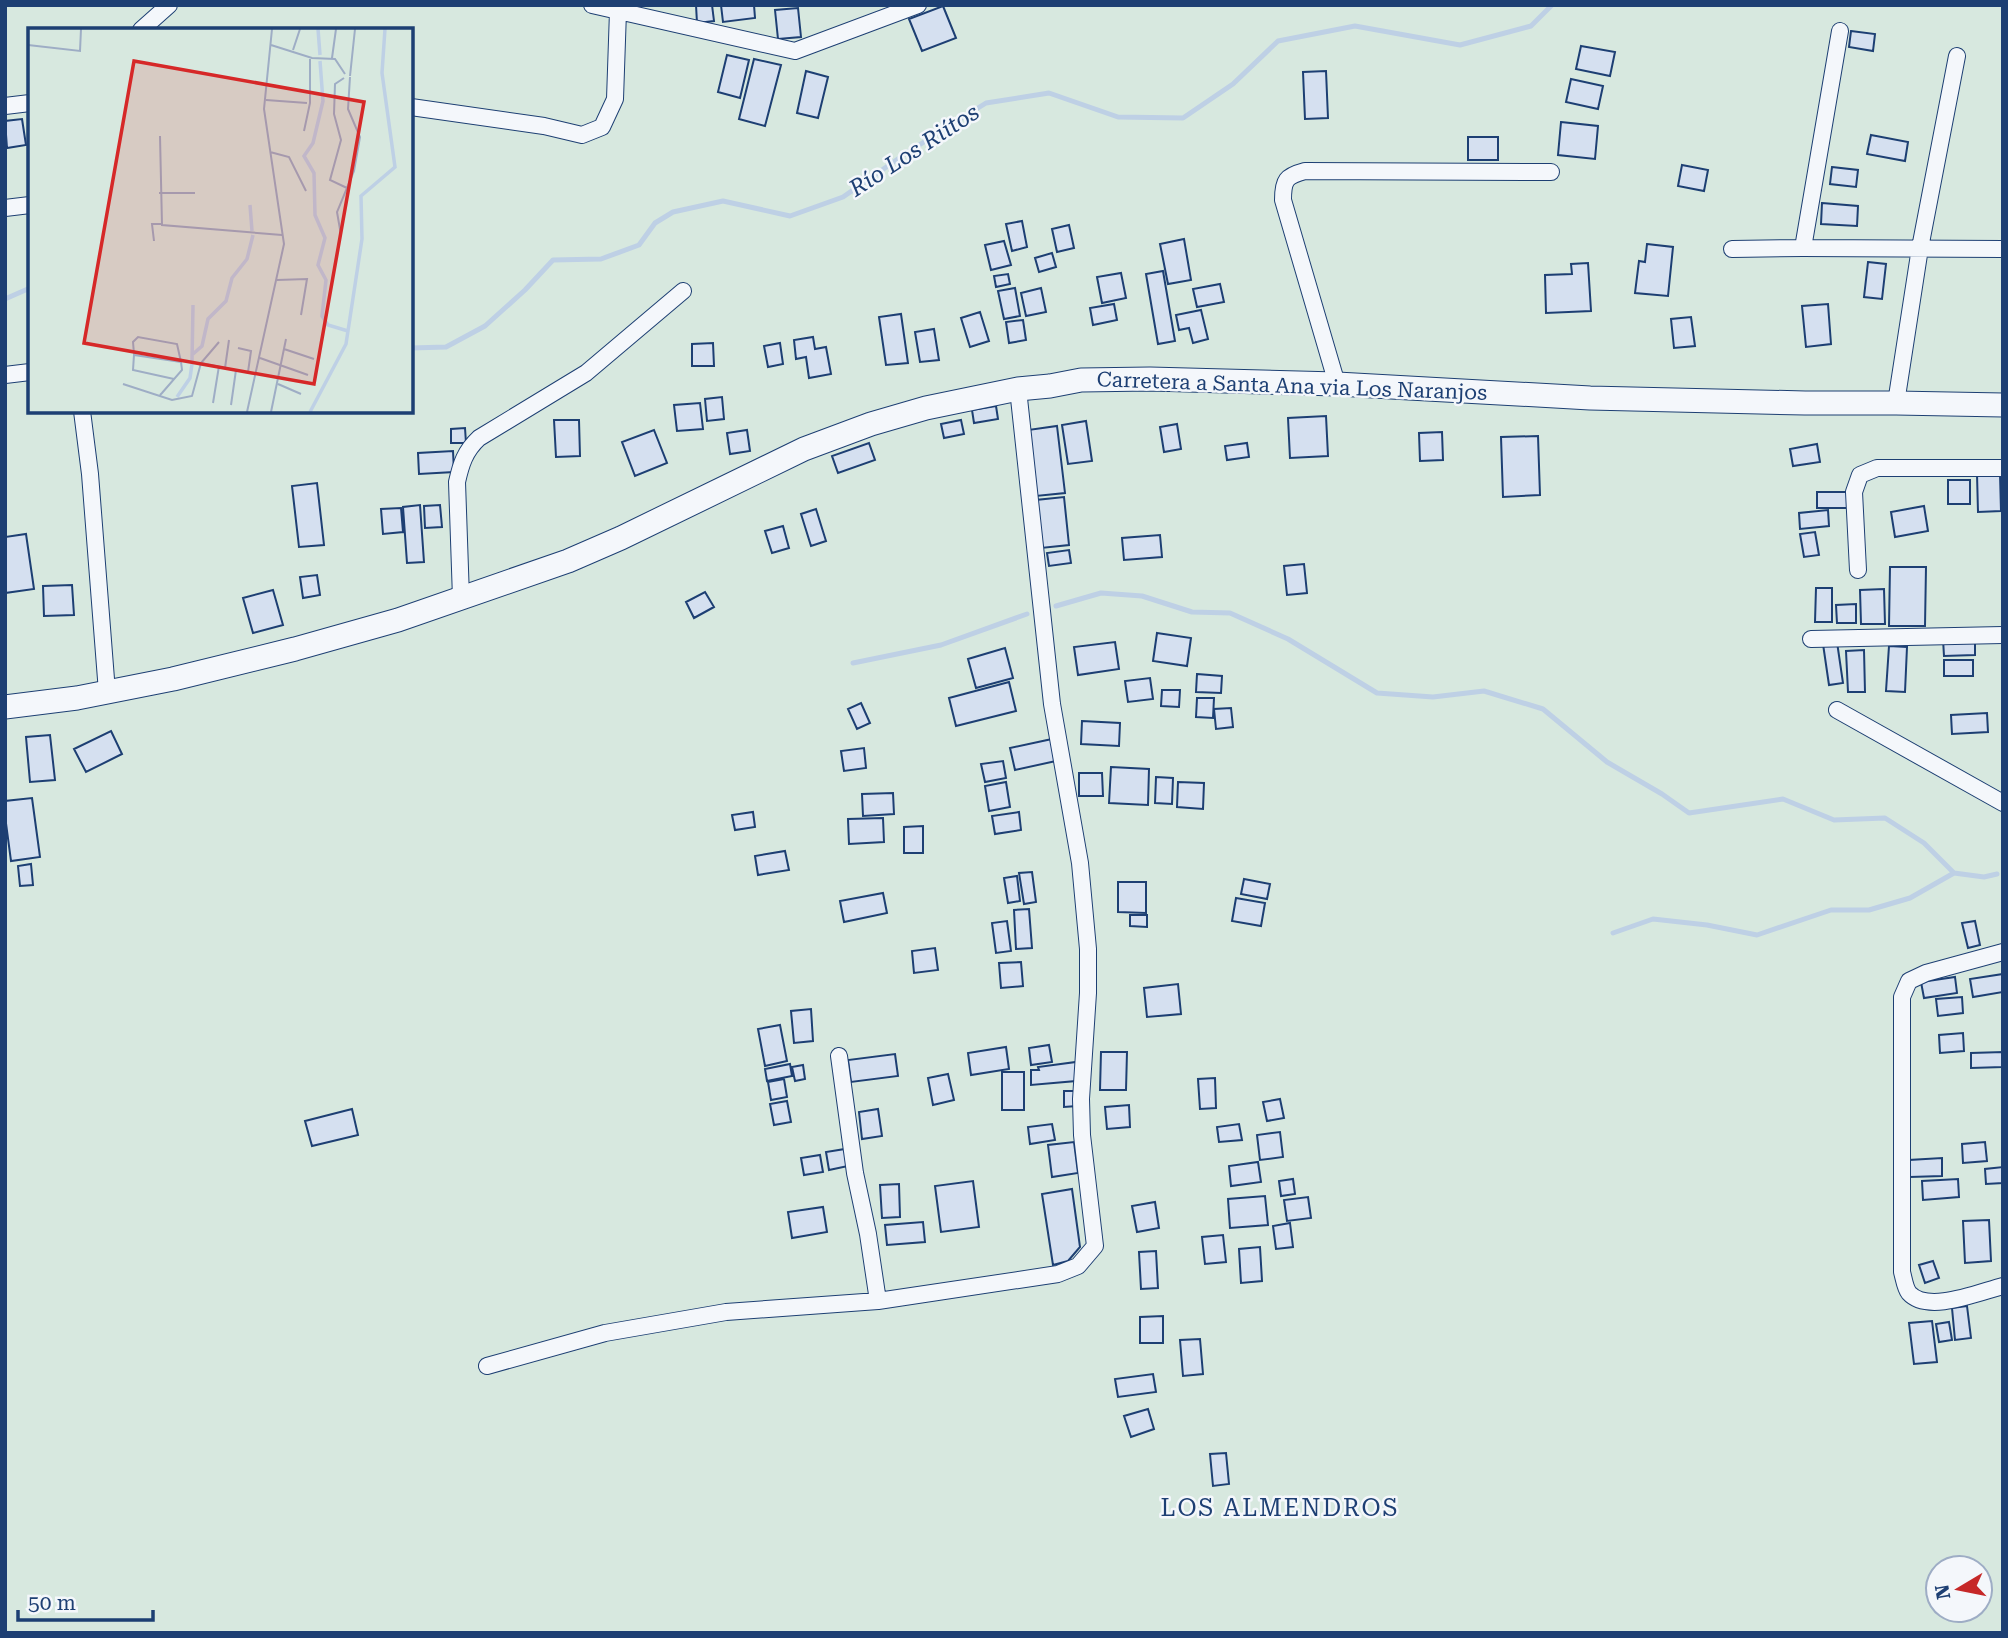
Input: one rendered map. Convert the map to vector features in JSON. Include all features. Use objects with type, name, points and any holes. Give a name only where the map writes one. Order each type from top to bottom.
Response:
[{"type":"main road","name":"Carretera a Santa Ana via Los Naranjos","points":[[5,707],[77,698],[173,679],[398,620],[568,562],[804,449],[871,424],[926,408],[1018,389],[1082,380],[1150,379],[1336,384],[1590,398],[2003,405]]},
{"type":"street","points":[[143,28],[169,5]]},
{"type":"street","points":[[592,5],[795,51],[918,5]]},
{"type":"street","points":[[413,107],[544,126],[582,135],[602,127],[615,99],[618,11]]},
{"type":"street","points":[[1803,248],[1840,31]]},
{"type":"street","points":[[1896,403],[1920,248],[1957,55]]},
{"type":"street","points":[[5,106],[28,103]]},
{"type":"street","points":[[1336,384],[1283,200],[1283,185],[1291,174],[1305,171],[1551,172]]},
{"type":"street","points":[[5,208],[28,205]]},
{"type":"street","points":[[1732,249],[2003,249]]},
{"type":"street","points":[[461,598],[457,482],[468,447],[586,373],[683,290]]},
{"type":"street","points":[[5,375],[28,372]]},
{"type":"street","points":[[487,1366],[605,1333],[726,1312],[878,1301],[1068,1272],[1084,1260],[1094,1245],[1082,1135],[1088,949],[1080,863],[1052,704],[1018,389]]},
{"type":"street","points":[[82,413],[90,474],[107,692]]},
{"type":"street","points":[[1858,570],[1854,492],[1860,475],[1877,468],[2003,468]]},
{"type":"street","points":[[1811,639],[2003,635]]},
{"type":"street","points":[[1836,710],[2003,803]]},
{"type":"street","points":[[2003,952],[1926,972],[1909,981],[1902,997],[1902,1272],[1907,1291],[1920,1301],[1938,1303],[2003,1286]]},
{"type":"street","points":[[839,1056],[855,1174],[878,1301]]},
{"type":"shaded area","points":[[5,5],[2003,5],[2003,1633],[5,1633]]},
{"type":"building","points":[[696,5],[712,5],[714,21],[697,23]]},
{"type":"building","points":[[721,5],[754,5],[755,18],[723,22]]},
{"type":"building","points":[[943,6],[956,38],[922,51],[909,19]]},
{"type":"building","points":[[798,8],[801,37],[778,39],[775,10]]},
{"type":"building","points":[[1851,31],[1875,34],[1873,51],[1849,47]]},
{"type":"building","points":[[1581,46],[1615,52],[1610,76],[1576,69]]},
{"type":"building","points":[[727,55],[749,60],[740,98],[718,92]]},
{"type":"building","points":[[754,59],[781,65],[765,126],[739,119]]},
{"type":"building","points":[[806,71],[828,77],[818,118],[797,113]]},
{"type":"building","points":[[1326,71],[1328,118],[1305,119],[1303,72]]},
{"type":"building","points":[[1571,79],[1603,86],[1598,109],[1566,102]]},
{"type":"building","points":[[22,119],[26,145],[7,148],[5,121]]},
{"type":"building","points":[[1561,122],[1598,126],[1595,159],[1558,155]]},
{"type":"building","points":[[1871,135],[1908,142],[1905,161],[1867,154]]},
{"type":"building","points":[[1468,137],[1498,137],[1498,160],[1468,160]]},
{"type":"building","points":[[1682,165],[1708,170],[1704,191],[1678,186]]},
{"type":"building","points":[[1832,167],[1858,170],[1856,187],[1830,184]]},
{"type":"building","points":[[1822,203],[1858,206],[1857,226],[1821,224]]},
{"type":"building","points":[[1022,221],[1027,247],[1012,251],[1006,224]]},
{"type":"building","points":[[1069,225],[1074,248],[1057,252],[1052,229]]},
{"type":"building","points":[[1184,239],[1191,280],[1168,284],[1160,244]]},
{"type":"building","points":[[1004,241],[1011,265],[991,270],[985,245]]},
{"type":"building","points":[[1647,244],[1673,247],[1668,296],[1635,293],[1639,261],[1645,262]]},
{"type":"building","points":[[1052,253],[1056,267],[1039,272],[1035,258]]},
{"type":"building","points":[[1868,262],[1886,264],[1882,299],[1864,297]]},
{"type":"building","points":[[1588,263],[1591,311],[1546,313],[1545,275],[1572,274],[1571,264]]},
{"type":"building","points":[[1163,271],[1175,341],[1158,344],[1146,274]]},
{"type":"building","points":[[1121,273],[1126,298],[1102,303],[1097,277]]},
{"type":"building","points":[[1008,274],[1010,284],[996,287],[994,276]]},
{"type":"building","points":[[1220,284],[1224,302],[1197,307],[1193,289]]},
{"type":"building","points":[[1015,288],[1020,316],[1004,319],[998,291]]},
{"type":"building","points":[[1041,288],[1046,312],[1026,316],[1021,293]]},
{"type":"building","points":[[1114,304],[1117,320],[1093,325],[1090,308]]},
{"type":"building","points":[[1828,304],[1831,344],[1806,347],[1802,306]]},
{"type":"building","points":[[1201,310],[1208,339],[1193,343],[1189,328],[1179,330],[1176,315]]},
{"type":"building","points":[[980,312],[989,341],[970,347],[961,318]]},
{"type":"building","points":[[901,314],[908,363],[886,365],[879,317]]},
{"type":"building","points":[[1691,317],[1695,346],[1674,348],[1671,319]]},
{"type":"building","points":[[1023,320],[1026,340],[1009,343],[1006,322]]},
{"type":"building","points":[[934,329],[939,360],[920,362],[915,332]]},
{"type":"building","points":[[813,337],[815,349],[826,347],[831,374],[809,378],[806,357],[796,359],[794,340]]},
{"type":"building","points":[[713,343],[714,366],[692,366],[692,344]]},
{"type":"building","points":[[780,343],[783,364],[768,367],[764,346]]},
{"type":"building","points":[[722,397],[724,419],[707,421],[705,399]]},
{"type":"building","points":[[700,403],[703,429],[677,431],[674,405]]},
{"type":"building","points":[[996,406],[998,419],[974,423],[972,410]]},
{"type":"building","points":[[1326,416],[1328,456],[1290,458],[1288,418]]},
{"type":"building","points":[[554,420],[579,420],[580,456],[556,457]]},
{"type":"building","points":[[961,420],[964,434],[944,438],[941,424]]},
{"type":"building","points":[[1086,421],[1092,461],[1068,464],[1062,425]]},
{"type":"building","points":[[1177,424],[1181,449],[1164,452],[1160,427]]},
{"type":"building","points":[[1057,426],[1065,493],[1036,496],[1028,430]]},
{"type":"building","points":[[465,428],[466,443],[451,443],[451,429]]},
{"type":"building","points":[[654,430],[667,463],[635,476],[622,442]]},
{"type":"building","points":[[747,430],[750,451],[730,454],[727,433]]},
{"type":"building","points":[[1442,432],[1443,460],[1420,461],[1419,433]]},
{"type":"building","points":[[1538,436],[1540,495],[1503,497],[1501,437]]},
{"type":"building","points":[[869,443],[875,460],[838,473],[832,456]]},
{"type":"building","points":[[1247,443],[1249,457],[1227,460],[1225,446]]},
{"type":"building","points":[[1817,444],[1820,462],[1793,466],[1790,449]]},
{"type":"building","points":[[453,451],[454,472],[419,474],[418,453]]},
{"type":"building","points":[[1977,474],[2000,474],[2001,511],[1978,512]]},
{"type":"building","points":[[1948,480],[1970,480],[1970,504],[1948,504]]},
{"type":"building","points":[[317,483],[324,545],[299,547],[292,486]]},
{"type":"building","points":[[1817,492],[1850,492],[1850,508],[1817,508]]},
{"type":"building","points":[[1064,497],[1069,545],[1041,548],[1036,500]]},
{"type":"building","points":[[420,505],[424,562],[407,563],[403,507]]},
{"type":"building","points":[[440,505],[442,527],[425,528],[424,506]]},
{"type":"building","points":[[1924,506],[1928,531],[1895,537],[1891,512]]},
{"type":"building","points":[[401,508],[403,532],[383,534],[381,509]]},
{"type":"building","points":[[816,509],[826,541],[811,546],[801,514]]},
{"type":"building","points":[[1828,510],[1829,526],[1800,529],[1799,513]]},
{"type":"building","points":[[783,526],[789,548],[772,553],[765,531]]},
{"type":"building","points":[[1815,532],[1819,555],[1804,557],[1800,534]]},
{"type":"building","points":[[26,534],[34,589],[5,593],[5,537]]},
{"type":"building","points":[[1160,535],[1162,557],[1124,560],[1122,538]]},
{"type":"building","points":[[1069,550],[1071,563],[1049,566],[1047,553]]},
{"type":"building","points":[[1304,564],[1307,593],[1287,595],[1284,566]]},
{"type":"building","points":[[1890,567],[1926,567],[1925,626],[1889,626]]},
{"type":"building","points":[[317,575],[320,595],[303,598],[300,577]]},
{"type":"building","points":[[72,585],[74,615],[44,616],[43,586]]},
{"type":"building","points":[[1816,588],[1832,588],[1832,622],[1815,622]]},
{"type":"building","points":[[1884,589],[1885,624],[1861,624],[1860,590]]},
{"type":"building","points":[[273,590],[283,625],[253,633],[243,598]]},
{"type":"building","points":[[705,592],[714,607],[694,618],[686,602]]},
{"type":"building","points":[[1856,604],[1856,623],[1837,623],[1836,605]]},
{"type":"building","points":[[1157,633],[1191,638],[1187,666],[1153,661]]},
{"type":"building","points":[[1943,639],[1975,639],[1975,655],[1944,656]]},
{"type":"building","points":[[1115,642],[1119,669],[1078,675],[1074,647]]},
{"type":"building","points":[[1837,642],[1843,683],[1829,685],[1823,644]]},
{"type":"building","points":[[1889,646],[1907,647],[1905,692],[1886,691]]},
{"type":"building","points":[[1005,648],[1013,678],[976,688],[968,659]]},
{"type":"building","points":[[1864,650],[1865,692],[1848,692],[1846,651]]},
{"type":"building","points":[[1944,660],[1973,660],[1973,676],[1944,676]]},
{"type":"building","points":[[1197,674],[1222,676],[1221,693],[1196,692]]},
{"type":"building","points":[[1150,678],[1153,699],[1128,702],[1125,681]]},
{"type":"building","points":[[1009,682],[1016,711],[956,726],[949,698]]},
{"type":"building","points":[[1162,690],[1180,690],[1179,707],[1161,706]]},
{"type":"building","points":[[1197,698],[1214,698],[1213,718],[1196,717]]},
{"type":"building","points":[[861,703],[870,723],[857,729],[848,709]]},
{"type":"building","points":[[1231,708],[1233,727],[1216,729],[1214,709]]},
{"type":"building","points":[[1987,713],[1988,732],[1952,734],[1951,715]]},
{"type":"building","points":[[1082,721],[1120,723],[1119,746],[1081,744]]},
{"type":"building","points":[[111,731],[122,754],[86,772],[74,749]]},
{"type":"building","points":[[50,735],[55,780],[30,782],[26,737]]},
{"type":"building","points":[[1052,739],[1056,761],[1015,770],[1010,748]]},
{"type":"building","points":[[864,748],[866,768],[844,771],[841,751]]},
{"type":"building","points":[[1003,761],[1006,778],[985,782],[981,764]]},
{"type":"building","points":[[1111,767],[1149,769],[1148,805],[1109,803]]},
{"type":"building","points":[[1079,773],[1102,773],[1103,796],[1079,796]]},
{"type":"building","points":[[1156,777],[1173,778],[1172,804],[1155,803]]},
{"type":"building","points":[[1006,782],[1010,807],[989,811],[985,786]]},
{"type":"building","points":[[1178,782],[1204,783],[1203,809],[1177,807]]},
{"type":"building","points":[[893,793],[894,814],[863,816],[862,794]]},
{"type":"building","points":[[32,798],[40,857],[11,861],[5,801]]},
{"type":"building","points":[[753,812],[755,827],[735,830],[732,815]]},
{"type":"building","points":[[1019,812],[1021,830],[995,834],[992,816]]},
{"type":"building","points":[[883,818],[884,842],[849,844],[848,819]]},
{"type":"building","points":[[923,826],[923,853],[904,853],[904,827]]},
{"type":"building","points":[[785,851],[789,870],[758,875],[755,856]]},
{"type":"building","points":[[31,864],[33,885],[20,886],[18,866]]},
{"type":"building","points":[[1032,872],[1036,902],[1024,904],[1019,873]]},
{"type":"building","points":[[1017,876],[1020,901],[1008,903],[1004,878]]},
{"type":"building","points":[[1244,879],[1270,884],[1267,899],[1241,894]]},
{"type":"building","points":[[1118,882],[1146,882],[1146,913],[1118,912]]},
{"type":"building","points":[[883,893],[887,913],[844,922],[840,901]]},
{"type":"building","points":[[1236,898],[1265,903],[1261,926],[1232,921]]},
{"type":"building","points":[[1029,909],[1032,948],[1016,949],[1014,910]]},
{"type":"building","points":[[1130,915],[1147,915],[1147,927],[1130,926]]},
{"type":"building","points":[[1007,921],[1011,951],[996,953],[992,923]]},
{"type":"building","points":[[1975,921],[1980,945],[1968,948],[1962,923]]},
{"type":"building","points":[[935,948],[938,970],[914,973],[912,951]]},
{"type":"building","points":[[1021,962],[1023,986],[1001,988],[999,963]]},
{"type":"building","points":[[2003,974],[2003,992],[1973,997],[1970,979]]},
{"type":"building","points":[[1955,977],[1957,993],[1924,998],[1921,982]]},
{"type":"building","points":[[1178,984],[1181,1014],[1147,1017],[1144,988]]},
{"type":"building","points":[[1962,997],[1963,1013],[1938,1016],[1936,999]]},
{"type":"building","points":[[811,1009],[813,1041],[794,1043],[791,1011]]},
{"type":"building","points":[[780,1025],[787,1061],[765,1066],[758,1029]]},
{"type":"building","points":[[1963,1033],[1964,1051],[1940,1053],[1939,1035]]},
{"type":"building","points":[[1049,1045],[1052,1062],[1031,1065],[1029,1048]]},
{"type":"building","points":[[1006,1047],[1009,1069],[971,1075],[968,1053]]},
{"type":"building","points":[[1101,1052],[1127,1052],[1126,1090],[1100,1090]]},
{"type":"building","points":[[2003,1052],[2003,1067],[1971,1068],[1971,1053]]},
{"type":"building","points":[[895,1054],[898,1076],[851,1082],[848,1060]]},
{"type":"building","points":[[1076,1062],[1076,1081],[1031,1085],[1031,1070]]},
{"type":"building","points":[[790,1064],[792,1076],[767,1081],[765,1069]]},
{"type":"building","points":[[803,1065],[805,1079],[795,1081],[792,1067]]},
{"type":"building","points":[[1002,1072],[1024,1072],[1024,1110],[1002,1110]]},
{"type":"building","points":[[948,1074],[954,1100],[933,1105],[928,1078]]},
{"type":"building","points":[[1215,1078],[1216,1108],[1200,1109],[1198,1079]]},
{"type":"building","points":[[784,1079],[787,1097],[771,1100],[768,1082]]},
{"type":"building","points":[[1064,1091],[1076,1091],[1077,1106],[1064,1107]]},
{"type":"building","points":[[1280,1099],[1284,1118],[1267,1121],[1263,1102]]},
{"type":"building","points":[[787,1101],[791,1122],[774,1125],[770,1104]]},
{"type":"building","points":[[1129,1105],[1130,1127],[1107,1129],[1105,1107]]},
{"type":"building","points":[[352,1109],[358,1135],[312,1146],[305,1121]]},
{"type":"building","points":[[878,1109],[882,1136],[862,1139],[859,1112]]},
{"type":"building","points":[[1052,1124],[1055,1140],[1030,1144],[1028,1127]]},
{"type":"building","points":[[1239,1124],[1242,1140],[1219,1142],[1217,1127]]},
{"type":"building","points":[[1280,1132],[1283,1157],[1260,1160],[1257,1135]]},
{"type":"building","points":[[1074,1142],[1078,1173],[1052,1177],[1048,1145]]},
{"type":"building","points":[[1985,1142],[1987,1161],[1963,1163],[1962,1144]]},
{"type":"building","points":[[845,1149],[848,1166],[829,1170],[826,1152]]},
{"type":"building","points":[[820,1155],[823,1172],[804,1175],[801,1158]]},
{"type":"building","points":[[1942,1158],[1942,1176],[1910,1177],[1909,1160]]},
{"type":"building","points":[[1258,1162],[1261,1182],[1231,1186],[1229,1166]]},
{"type":"building","points":[[2003,1167],[2003,1183],[1986,1184],[1985,1169]]},
{"type":"building","points":[[1293,1179],[1295,1194],[1281,1196],[1279,1181]]},
{"type":"building","points":[[1958,1179],[1959,1197],[1923,1200],[1922,1181]]},
{"type":"building","points":[[973,1181],[979,1227],[941,1232],[935,1186]]},
{"type":"building","points":[[899,1184],[900,1217],[882,1218],[880,1185]]},
{"type":"building","points":[[1072,1189],[1080,1247],[1068,1261],[1053,1265],[1042,1194]]},
{"type":"building","points":[[1265,1196],[1268,1225],[1230,1228],[1228,1199]]},
{"type":"building","points":[[1308,1197],[1311,1218],[1287,1221],[1284,1200]]},
{"type":"building","points":[[1155,1202],[1159,1228],[1137,1232],[1132,1206]]},
{"type":"building","points":[[823,1207],[827,1232],[792,1238],[788,1212]]},
{"type":"building","points":[[1989,1220],[1991,1261],[1965,1263],[1963,1221]]},
{"type":"building","points":[[923,1222],[925,1242],[887,1245],[885,1225]]},
{"type":"building","points":[[1290,1223],[1293,1247],[1276,1249],[1273,1226]]},
{"type":"building","points":[[1223,1235],[1226,1262],[1205,1264],[1202,1237]]},
{"type":"building","points":[[1260,1247],[1262,1281],[1241,1283],[1239,1249]]},
{"type":"building","points":[[1156,1251],[1158,1288],[1141,1289],[1139,1252]]},
{"type":"building","points":[[1933,1261],[1939,1278],[1925,1283],[1919,1265]]},
{"type":"building","points":[[1967,1306],[1971,1338],[1955,1340],[1952,1308]]},
{"type":"building","points":[[1163,1316],[1163,1343],[1140,1343],[1140,1317]]},
{"type":"building","points":[[1932,1321],[1937,1362],[1914,1364],[1909,1323]]},
{"type":"building","points":[[1949,1322],[1952,1340],[1939,1342],[1936,1324]]},
{"type":"building","points":[[1200,1339],[1203,1374],[1183,1376],[1180,1340]]},
{"type":"building","points":[[1153,1374],[1156,1392],[1118,1397],[1115,1379]]},
{"type":"building","points":[[1148,1409],[1154,1429],[1131,1437],[1124,1416]]},
{"type":"building","points":[[1226,1453],[1229,1484],[1213,1486],[1210,1454]]},
{"type":"waterway","name":"Río Los Riítos","points":[[413,348],[446,347],[485,326],[553,260],[601,259],[639,245],[655,223],[673,212],[723,201],[790,216],[843,197],[986,103],[1049,93],[1118,117],[1183,118],[1233,84],[1278,41],[1355,26],[1460,45],[1531,26],[1552,5]]},
{"type":"waterway","name":"Río Los Riítos","points":[[5,299],[28,289]]},
{"type":"waterway","points":[[1056,606],[1101,593],[1142,596],[1192,612],[1230,613],[1288,639],[1377,693],[1433,697],[1484,691],[1543,709],[1607,762],[1689,813],[1783,799],[1834,820],[1885,818],[1924,843],[1954,873]]},
{"type":"waterway","points":[[853,663],[941,645],[1027,614]]},
{"type":"waterway","points":[[1613,933],[1653,919],[1707,925],[1757,935],[1831,910],[1869,910],[1910,898],[1954,873],[1984,877],[1997,874]]},
{"type":"district","name":"LOS ALMENDROS","points":[[1280,1508]]}]
